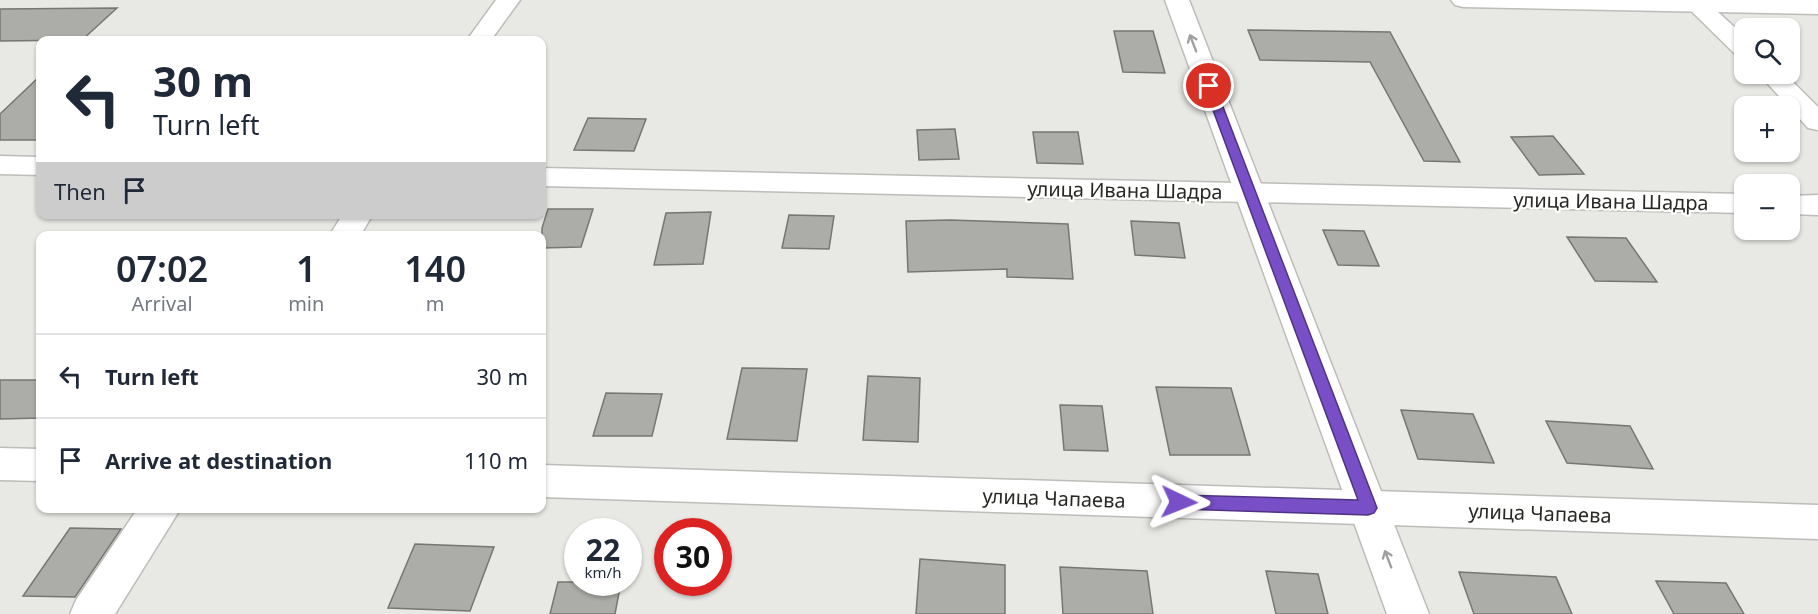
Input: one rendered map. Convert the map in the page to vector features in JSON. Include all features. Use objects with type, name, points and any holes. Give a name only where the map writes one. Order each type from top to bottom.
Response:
[{"type":"street","points":[[482,36],[508,0]]},
{"type":"street","points":[[1177,0],[1408,614]]},
{"type":"street","points":[[1463,0],[1694,2],[1818,7]]},
{"type":"street","points":[[1694,2],[1734,40]]},
{"type":"street","points":[[1781,84],[1818,122]]},
{"type":"street","points":[[0,165],[36,166]]},
{"type":"street","name":"улица Ивана Шадра","points":[[546,177],[1734,204]]},
{"type":"street","points":[[1800,205],[1818,205]]},
{"type":"street","points":[[0,464],[36,465]]},
{"type":"street","name":"улица Чапаева","points":[[546,482],[1818,522]]},
{"type":"street","points":[[91,614],[158,513]]},
{"type":"building","points":[[117,8],[86,36],[36,36],[36,41],[0,41],[0,9]]},
{"type":"building","points":[[1248,30],[1390,32],[1460,162],[1424,161],[1370,62],[1260,60]]},
{"type":"building","points":[[1114,31],[1153,31],[1165,73],[1123,72]]},
{"type":"building","points":[[36,80],[36,140],[0,140],[0,114]]},
{"type":"building","points":[[588,118],[646,119],[634,151],[574,150]]},
{"type":"building","points":[[955,129],[959,159],[919,160],[917,130]]},
{"type":"building","points":[[1033,132],[1078,132],[1083,164],[1037,163]]},
{"type":"building","points":[[1553,136],[1584,174],[1539,175],[1511,137]]},
{"type":"building","points":[[548,209],[593,209],[581,247],[546,248],[546,231],[542,231],[542,228]]},
{"type":"building","points":[[711,212],[703,264],[654,265],[666,213]]},
{"type":"building","points":[[789,215],[834,216],[829,249],[782,248]]},
{"type":"building","points":[[950,220],[1068,224],[1073,279],[1007,277],[1007,269],[908,272],[906,221]]},
{"type":"building","points":[[1131,221],[1179,223],[1185,258],[1135,255]]},
{"type":"building","points":[[1323,230],[1364,231],[1379,266],[1338,265]]},
{"type":"building","points":[[1567,237],[1626,238],[1657,282],[1595,281]]},
{"type":"building","points":[[742,368],[807,369],[797,441],[727,439]]},
{"type":"building","points":[[868,376],[920,378],[918,442],[863,440]]},
{"type":"building","points":[[0,380],[36,380],[36,418],[0,419]]},
{"type":"building","points":[[1156,387],[1231,388],[1250,455],[1170,455]]},
{"type":"building","points":[[606,393],[662,394],[652,436],[593,436]]},
{"type":"building","points":[[1060,405],[1102,406],[1108,451],[1064,450]]},
{"type":"building","points":[[1401,410],[1473,414],[1494,463],[1418,459]]},
{"type":"building","points":[[1546,421],[1630,426],[1653,469],[1567,463]]},
{"type":"building","points":[[70,528],[121,529],[75,597],[23,596]]},
{"type":"building","points":[[415,544],[494,547],[470,611],[388,608]]},
{"type":"building","points":[[920,559],[1005,565],[1005,614],[916,614]]},
{"type":"building","points":[[1060,567],[1147,571],[1153,614],[1063,614]]},
{"type":"building","points":[[1266,571],[1318,574],[1328,614],[1276,614]]},
{"type":"building","points":[[1459,572],[1556,577],[1572,614],[1474,614]]},
{"type":"building","points":[[1656,581],[1726,583],[1744,614],[1674,614]]},
{"type":"building","points":[[558,582],[564,582],[564,596],[618,596],[615,614],[550,614]]},
{"type":"route","points":[[1179,502],[1368,508],[1209,86]]}]
